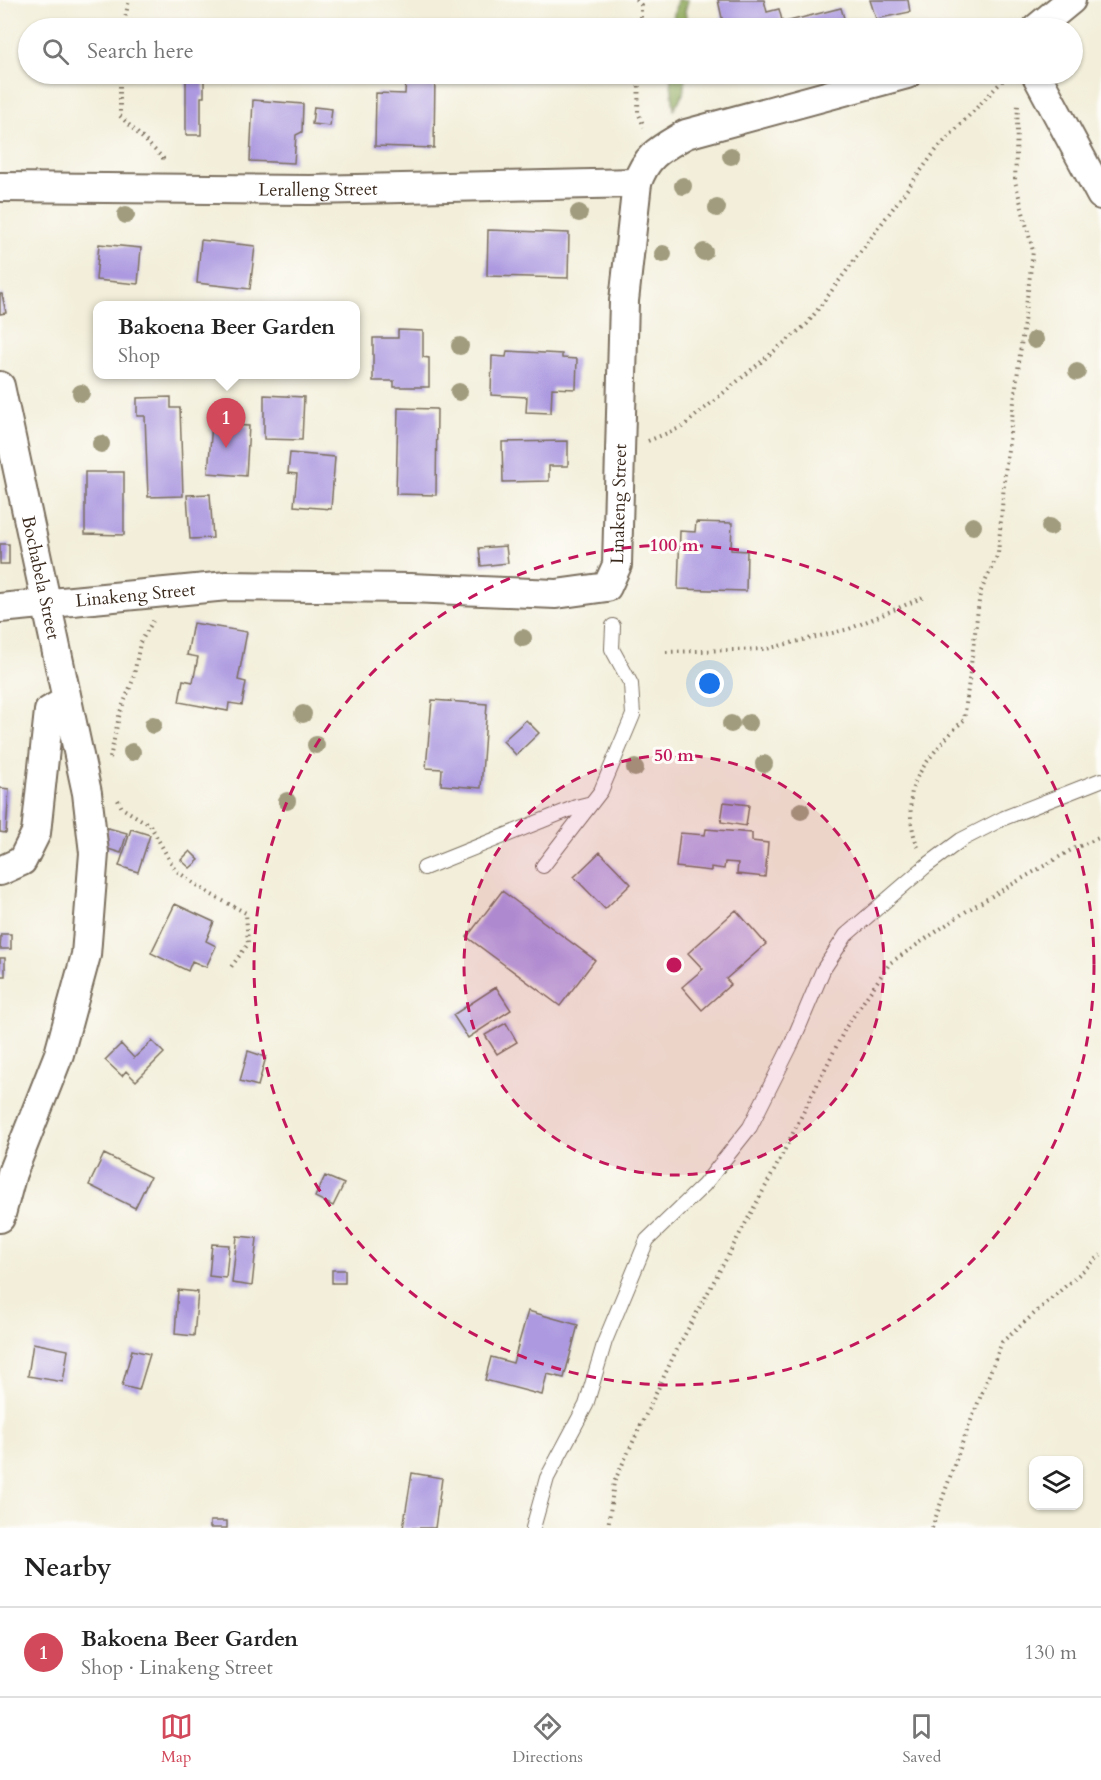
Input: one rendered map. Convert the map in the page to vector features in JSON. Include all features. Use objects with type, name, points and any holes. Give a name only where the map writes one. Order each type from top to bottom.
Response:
[{"type":"street","points":[[1049,18],[1071,0]]},
{"type":"street","name":"Linakeng Street","points":[[0,608],[227,586],[410,588],[556,594],[607,587],[617,565],[624,301],[636,183],[642,169],[655,153],[686,134],[870,84]]},
{"type":"street","points":[[1030,84],[1101,195]]},
{"type":"street","name":"Leralleng Street","points":[[0,187],[163,190],[636,183]]},
{"type":"street","name":"Bochabela Street","points":[[0,386],[87,793],[94,853],[86,955],[59,1054],[12,1173],[0,1218]]},
{"type":"street","points":[[0,871],[22,861],[36,832],[49,711],[66,701]]},
{"type":"lane","points":[[543,866],[601,791],[633,715],[631,684],[612,649],[613,626]]},
{"type":"lane","points":[[533,1528],[547,1478],[586,1405],[605,1341],[647,1240],[704,1185],[750,1127],[792,1043],[823,970],[846,935],[926,866],[961,840],[1004,818],[1101,780]]},
{"type":"lane","points":[[424,868],[576,807],[592,803]]},
{"type":"path","points":[[125,18],[129,0]]},
{"type":"path","points":[[636,0],[641,5],[641,18]]},
{"type":"path","points":[[120,84],[120,116],[163,158],[163,190]]},
{"type":"path","points":[[639,84],[638,112],[655,153]]},
{"type":"path","points":[[620,453],[682,427],[807,324],[937,149],[1000,84]]},
{"type":"path","points":[[926,866],[912,833],[913,786],[945,736],[964,720],[980,593],[998,554],[1005,473],[1033,251],[1015,180],[1018,96]]},
{"type":"path","points":[[666,652],[766,649],[849,629],[924,597]]},
{"type":"path","points":[[111,769],[110,750],[120,712],[133,680],[140,643],[154,618]]},
{"type":"path","points":[[116,798],[122,808],[150,825],[175,870],[210,894],[246,913],[248,944],[231,967]]},
{"type":"path","points":[[608,1528],[614,1482],[676,1351],[776,1168],[846,1027],[890,963],[968,910],[1073,849],[1101,837]]},
{"type":"path","points":[[932,1528],[1002,1342],[1101,1255]]},
{"type":"green space","points":[[677,0],[688,0],[685,11],[686,18],[673,18]]},
{"type":"green space","points":[[671,84],[684,84],[683,94],[674,109]]},
{"type":"building","points":[[718,0],[764,0],[767,12],[779,9],[781,18],[722,18]]},
{"type":"building","points":[[870,0],[908,0],[910,12],[876,18]]},
{"type":"building","points":[[841,8],[844,18],[801,18]]},
{"type":"building","points":[[186,84],[204,84],[204,97],[201,97],[201,135],[186,135]]},
{"type":"building","points":[[406,84],[435,84],[434,148],[375,146],[376,93],[405,94]]},
{"type":"building","points":[[253,100],[303,104],[302,132],[296,135],[294,163],[250,161]]},
{"type":"building","points":[[314,107],[332,109],[330,126],[312,124]]},
{"type":"building","points":[[488,230],[569,233],[568,278],[487,276]]},
{"type":"building","points":[[201,240],[255,246],[250,289],[197,283]]},
{"type":"building","points":[[99,244],[141,248],[138,284],[96,280]]},
{"type":"building","points":[[0,294],[2,294],[6,313],[0,314]]},
{"type":"building","points":[[398,330],[423,331],[423,357],[429,358],[429,387],[394,387],[394,381],[373,381],[373,338],[398,338]]},
{"type":"building","points":[[507,351],[562,354],[562,358],[577,359],[576,389],[552,388],[551,413],[526,412],[527,397],[491,395],[492,356],[506,357]]},
{"type":"building","points":[[264,395],[304,397],[302,440],[264,439]]},
{"type":"building","points":[[171,397],[171,408],[180,408],[183,496],[148,497],[145,416],[137,416],[137,398]]},
{"type":"building","points":[[398,408],[437,409],[436,495],[396,494]]},
{"type":"building","points":[[212,424],[249,426],[246,476],[208,473]]},
{"type":"building","points":[[568,441],[568,466],[549,466],[549,481],[503,482],[502,442]]},
{"type":"building","points":[[290,453],[335,457],[331,509],[294,506],[297,474],[288,473]]},
{"type":"building","points":[[85,472],[124,472],[124,535],[85,534]]},
{"type":"building","points":[[210,494],[213,538],[190,539],[187,495]]},
{"type":"building","points":[[696,522],[732,523],[731,550],[747,551],[746,591],[678,589],[680,531],[695,532]]},
{"type":"building","points":[[0,544],[9,544],[9,564],[0,564]]},
{"type":"building","points":[[506,546],[508,563],[481,566],[479,548]]},
{"type":"building","points":[[193,623],[247,632],[238,680],[246,682],[242,705],[229,703],[228,711],[179,702],[183,680],[193,682],[198,657],[187,655]]},
{"type":"building","points":[[432,700],[487,704],[481,788],[441,785],[442,769],[426,768]]},
{"type":"building","points":[[526,720],[539,733],[516,755],[503,741]]},
{"type":"building","points":[[0,788],[9,789],[6,833],[0,832]]},
{"type":"building","points":[[724,802],[749,805],[746,826],[721,822]]},
{"type":"building","points":[[108,828],[127,833],[121,853],[102,847]]},
{"type":"building","points":[[131,829],[150,835],[138,872],[119,866]]},
{"type":"building","points":[[706,829],[752,833],[752,841],[768,843],[765,877],[737,874],[738,863],[725,862],[724,869],[711,867],[711,871],[676,867],[680,833],[705,835]]},
{"type":"building","points":[[190,851],[199,860],[190,868],[181,860]]},
{"type":"building","points":[[600,852],[631,884],[605,909],[574,877]]},
{"type":"building","points":[[502,891],[595,960],[560,1006],[467,937]]},
{"type":"building","points":[[175,904],[214,922],[206,941],[216,946],[206,967],[192,961],[188,971],[151,953]]},
{"type":"building","points":[[736,910],[766,944],[726,979],[731,984],[702,1010],[682,987],[703,969],[688,953]]},
{"type":"building","points":[[1,934],[11,934],[11,949],[0,949]]},
{"type":"building","points":[[0,958],[5,958],[5,976],[0,976]]},
{"type":"building","points":[[496,987],[511,1010],[468,1038],[453,1015]]},
{"type":"building","points":[[506,1023],[517,1042],[497,1054],[485,1035]]},
{"type":"building","points":[[152,1041],[164,1053],[136,1081],[126,1071],[122,1076],[105,1060],[121,1044],[134,1058]]},
{"type":"building","points":[[248,1051],[266,1057],[258,1086],[240,1081]]},
{"type":"building","points":[[104,1154],[150,1177],[135,1208],[89,1185]]},
{"type":"building","points":[[325,1176],[344,1184],[333,1206],[315,1197]]},
{"type":"building","points":[[237,1236],[257,1238],[252,1286],[232,1283]]},
{"type":"building","points":[[212,1244],[229,1245],[226,1278],[209,1276]]},
{"type":"building","points":[[332,1270],[345,1270],[345,1283],[332,1283]]},
{"type":"building","points":[[178,1290],[198,1292],[194,1336],[175,1334]]},
{"type":"building","points":[[528,1311],[578,1325],[564,1378],[547,1374],[542,1395],[485,1380],[491,1357],[513,1363]]},
{"type":"building","points":[[33,1343],[68,1350],[63,1382],[28,1376]]},
{"type":"building","points":[[132,1350],[150,1354],[139,1390],[122,1386]]},
{"type":"building","points":[[412,1473],[442,1478],[435,1528],[403,1528]]},
{"type":"building","points":[[210,1521],[227,1521],[227,1528],[210,1528]]},
{"type":"place","name":"Bakoena Beer Garden","points":[[226,448]]}]
